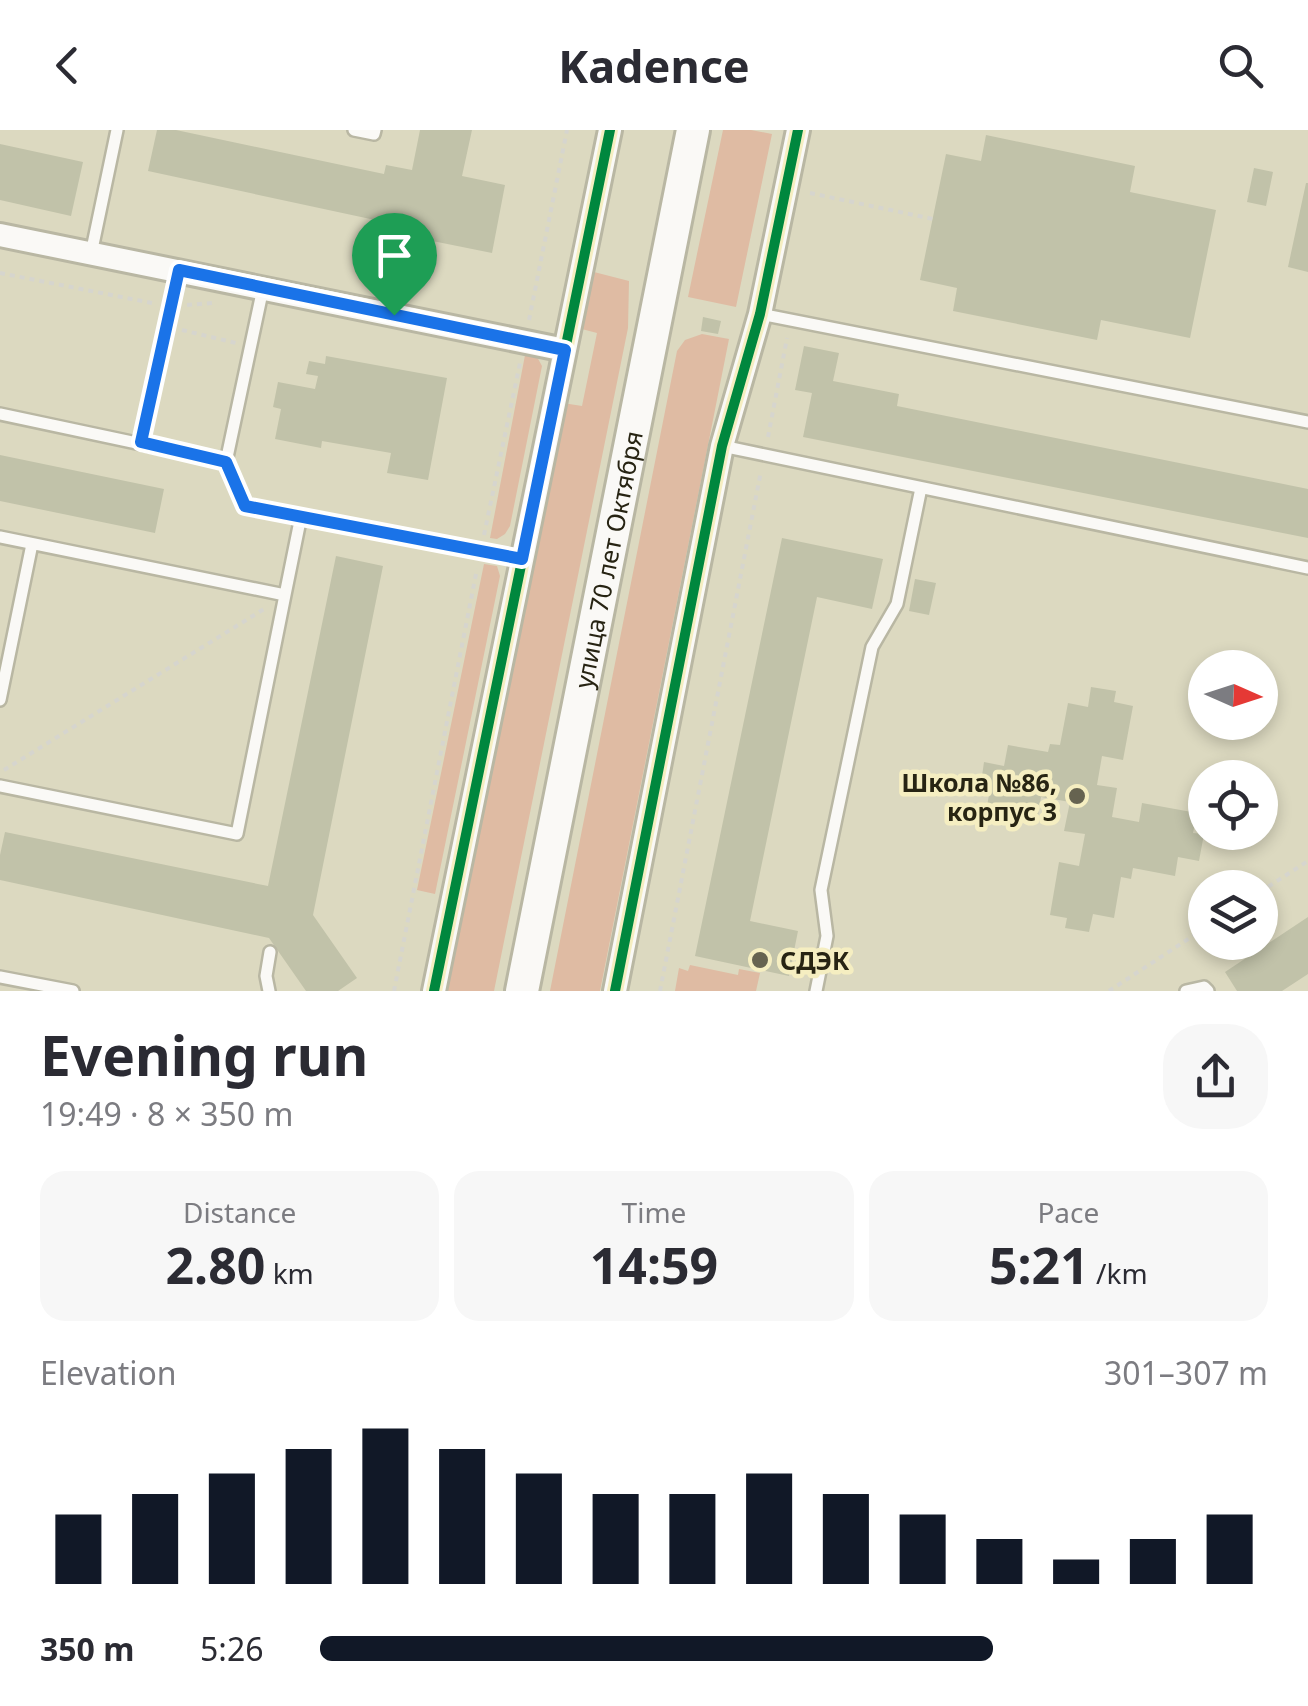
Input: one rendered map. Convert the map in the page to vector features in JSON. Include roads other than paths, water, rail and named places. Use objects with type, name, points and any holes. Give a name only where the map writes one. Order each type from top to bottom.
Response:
[{"type":"main road","name":"улица 70 лет Октября","points":[[522,991],[693,130]]},
{"type":"street","points":[[434,991],[610,130]]},
{"type":"street","points":[[615,991],[722,446],[760,314],[798,130]]},
{"type":"street","points":[[0,235],[565,350]]},
{"type":"lane","points":[[91,254],[117,130]]},
{"type":"lane","points":[[354,130],[374,134],[375,130]]},
{"type":"lane","points":[[141,442],[179,270]]},
{"type":"lane","points":[[263,288],[226,462],[245,506],[522,559]]},
{"type":"lane","points":[[760,314],[1308,422]]},
{"type":"lane","points":[[0,414],[226,462]]},
{"type":"lane","points":[[722,446],[1308,568]]},
{"type":"lane","points":[[816,991],[827,936],[820,890],[872,647],[897,604],[921,488]]},
{"type":"lane","points":[[0,786],[236,834],[300,516]]},
{"type":"lane","points":[[0,537],[285,596]]},
{"type":"lane","points":[[0,700],[32,544]]},
{"type":"lane","points":[[269,991],[266,976],[270,952]]},
{"type":"lane","points":[[0,977],[72,991]]},
{"type":"lane","points":[[1186,991],[1204,986],[1208,991]]},
{"type":"place","name":"Школа №86, корпус 3","points":[[1077,796]]},
{"type":"place","name":"СДЭК","points":[[760,960]]}]
